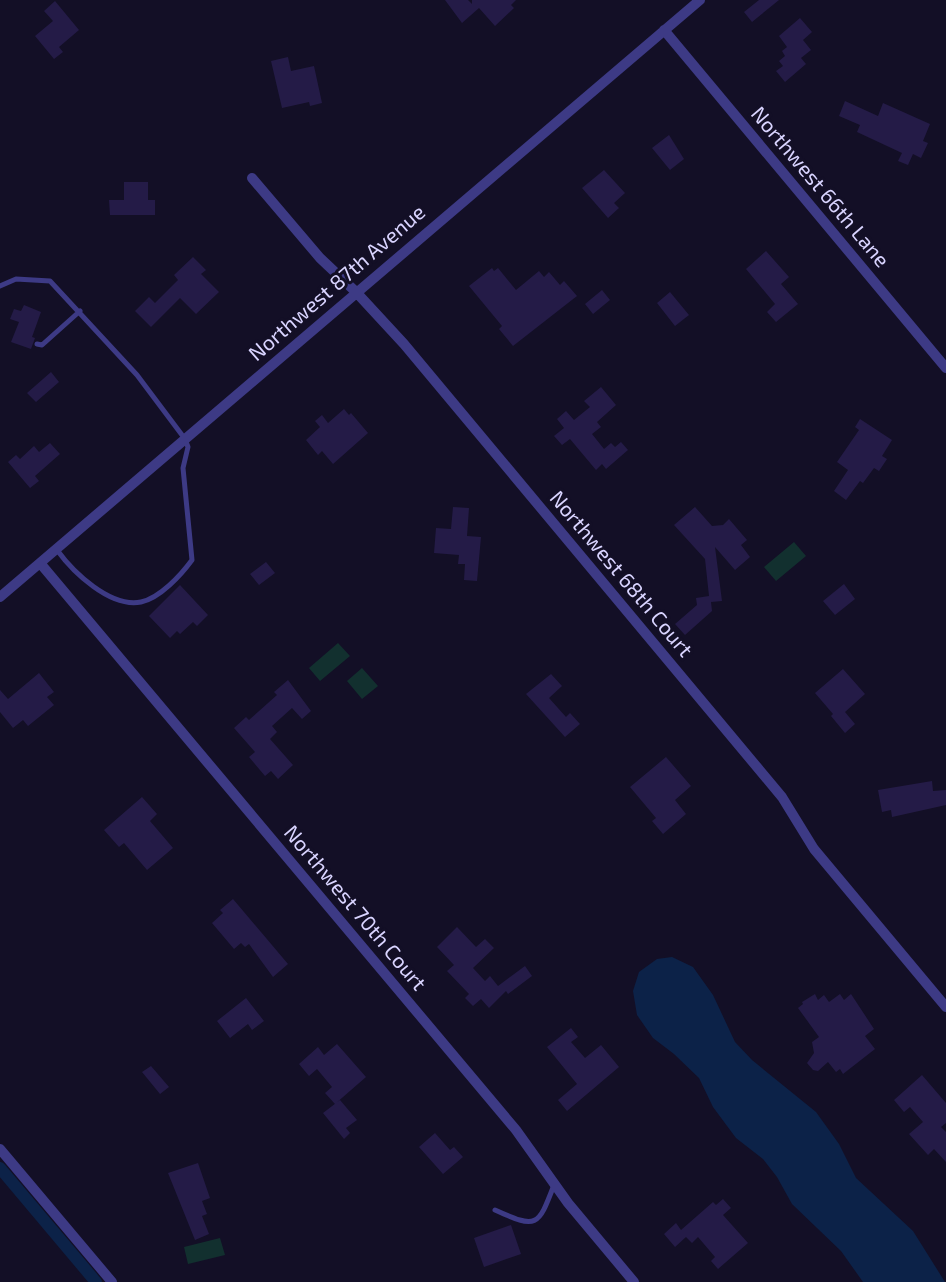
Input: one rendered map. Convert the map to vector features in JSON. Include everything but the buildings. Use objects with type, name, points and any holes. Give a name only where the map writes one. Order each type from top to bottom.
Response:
[{"type":"street","name":"Northwest 87th Avenue","points":[[0,597],[700,0]]},
{"type":"street","name":"Northwest 66th Lane","points":[[664,30],[946,368]]},
{"type":"street","name":"Northwest 68th Court","points":[[252,178],[320,258],[356,292],[404,344],[782,797],[814,849],[946,1007]]},
{"type":"street","name":"Northwest 70th Court","points":[[40,563],[516,1131],[554,1185],[634,1282]]},
{"type":"street","points":[[0,1149],[112,1282]]},
{"type":"lane","points":[[0,286],[16,279],[50,281],[137,375],[185,439],[188,447],[183,468],[192,560],[162,591],[143,602],[121,600],[82,579],[57,550]]},
{"type":"lane","points":[[37,344],[42,345],[80,311]]},
{"type":"lane","points":[[495,1210],[523,1222],[532,1222],[540,1218],[554,1185]]},
{"type":"green space","points":[[794,542],[806,556],[776,581],[764,567]]},
{"type":"green space","points":[[338,643],[350,656],[320,681],[309,668]]},
{"type":"green space","points":[[362,668],[378,686],[362,699],[347,681]]},
{"type":"green space","points":[[220,1238],[225,1255],[188,1264],[184,1247]]},
{"type":"water","points":[[672,957],[693,967],[713,995],[735,1042],[752,1060],[816,1112],[839,1144],[856,1178],[913,1231],[945,1282],[863,1282],[841,1251],[792,1204],[777,1177],[763,1159],[736,1138],[713,1107],[699,1078],[653,1038],[637,1015],[633,991],[639,972],[657,959]]},
{"type":"waterway","points":[[0,1168],[96,1282]]}]
